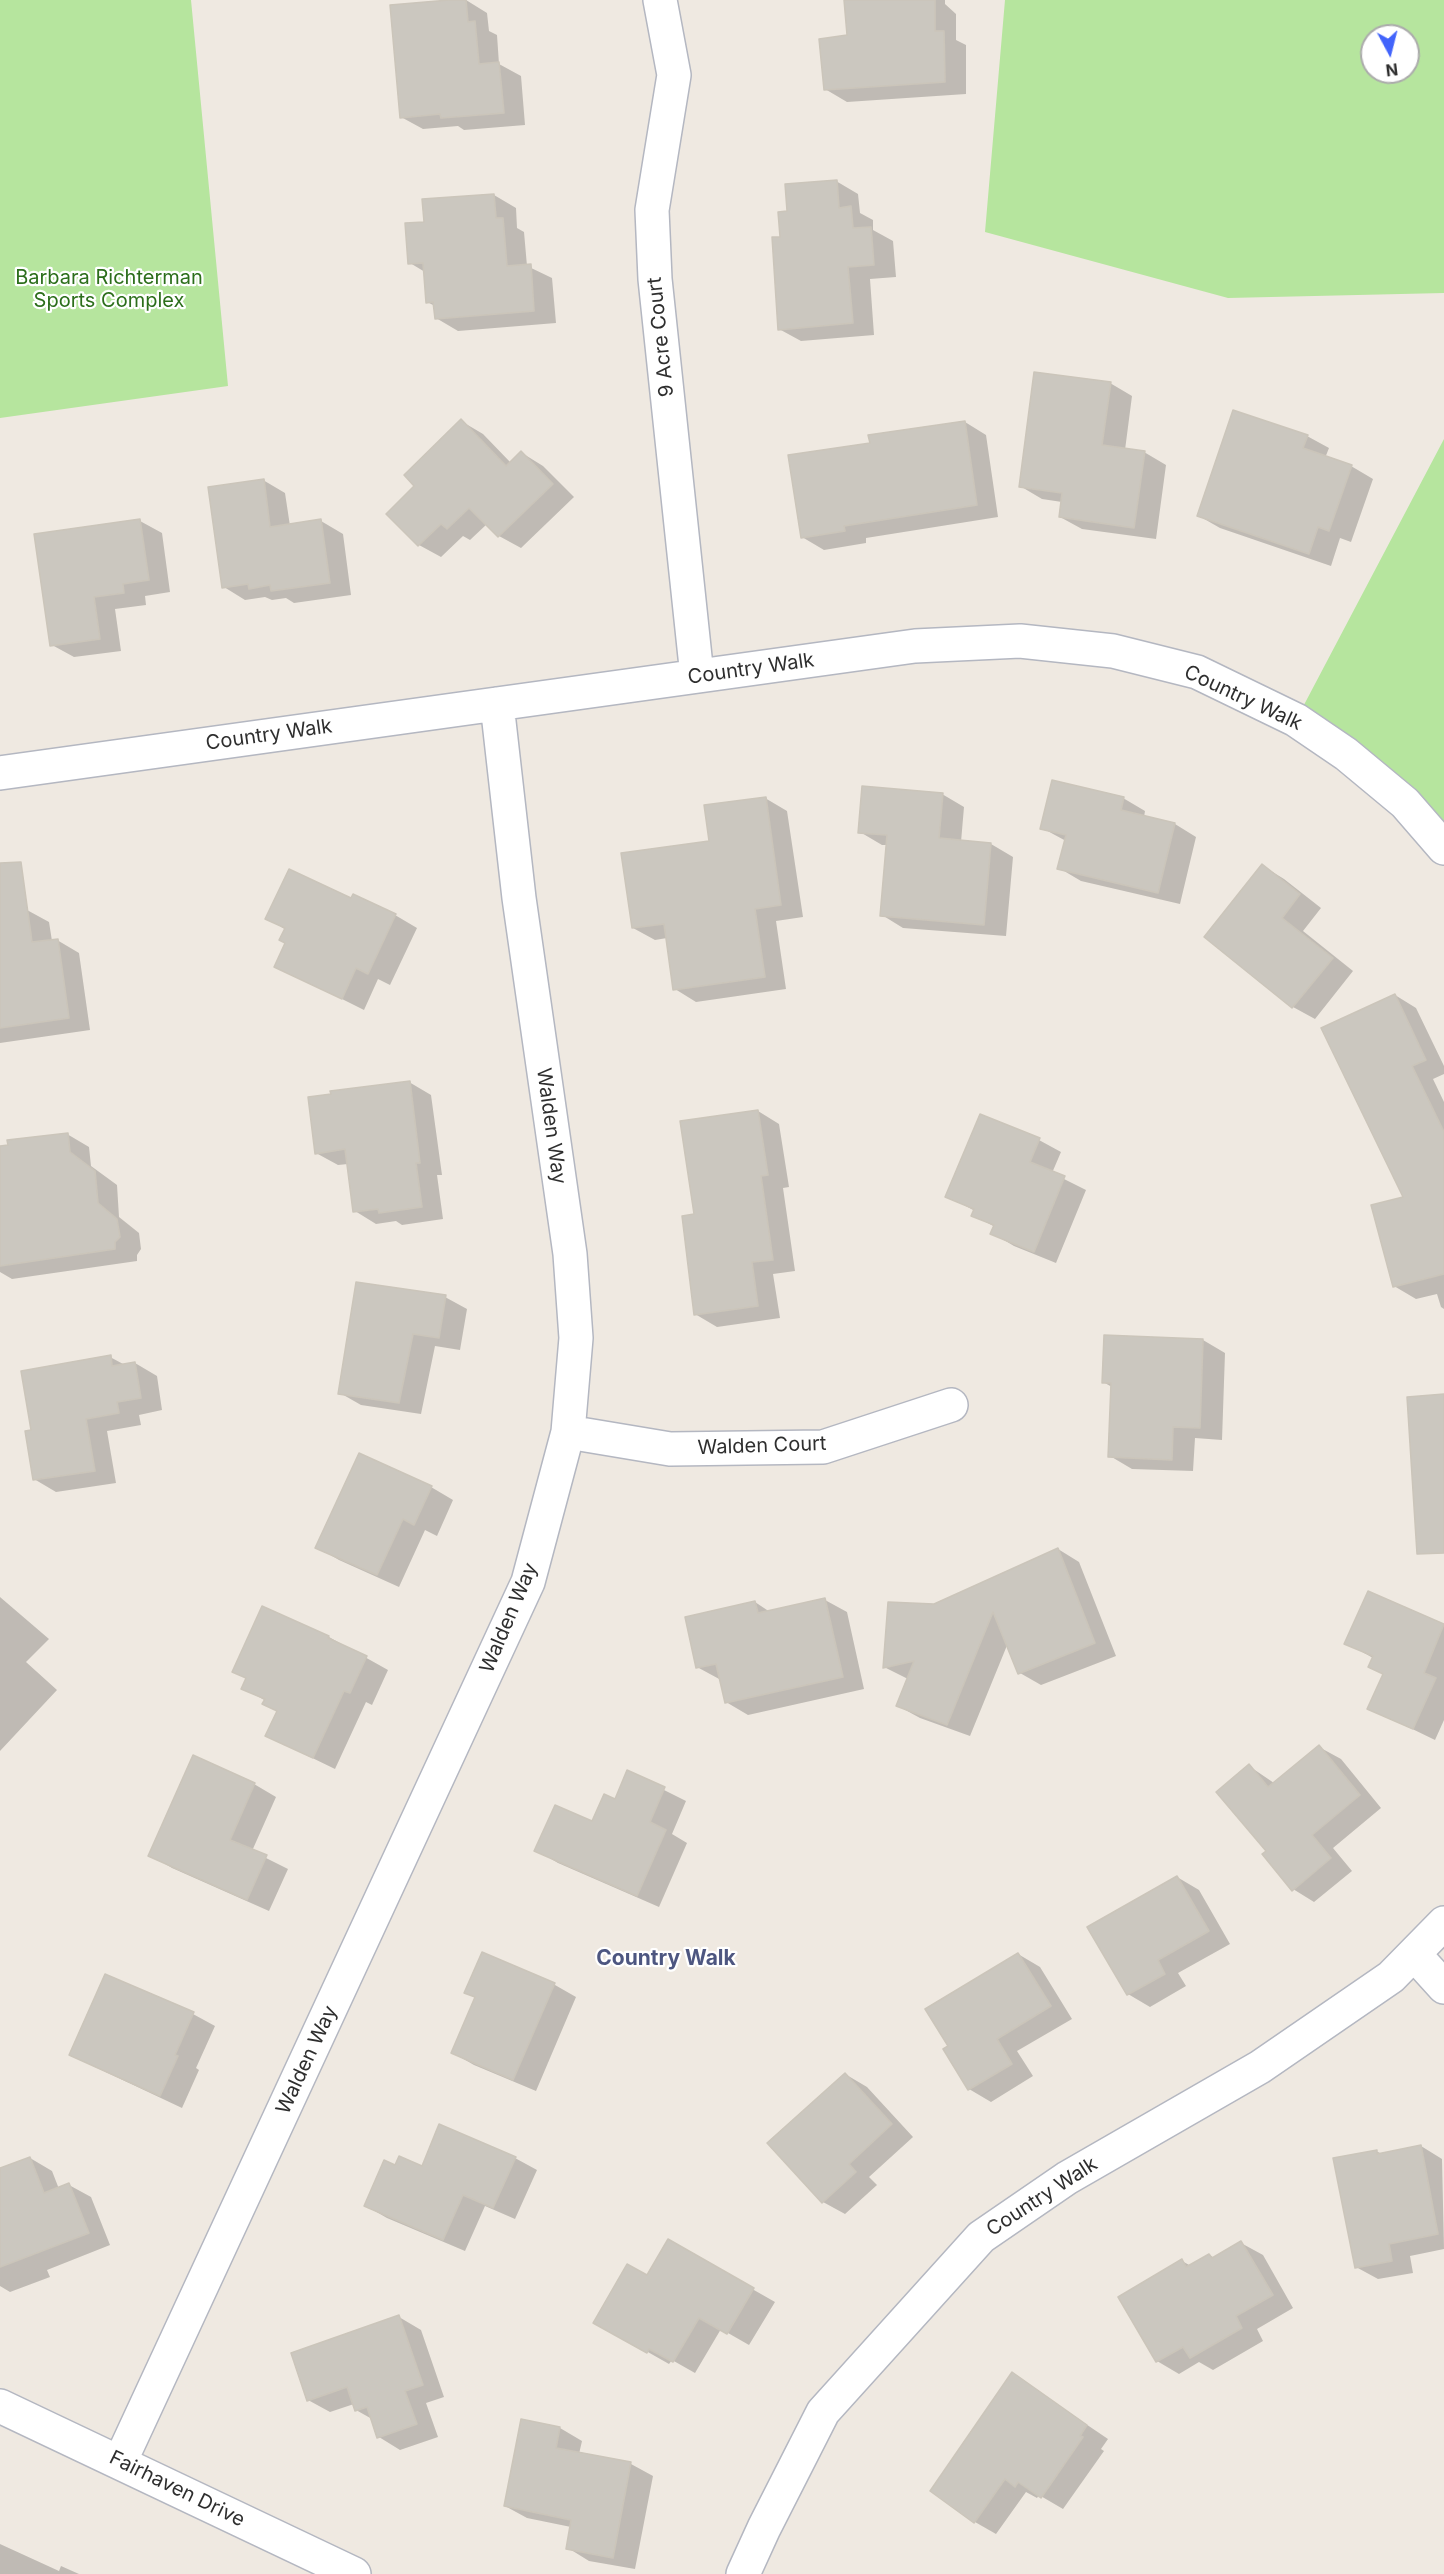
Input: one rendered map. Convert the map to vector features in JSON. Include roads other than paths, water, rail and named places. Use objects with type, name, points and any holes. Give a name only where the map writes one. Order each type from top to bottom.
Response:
[{"type":"street","name":"9 Acre Court","points":[[660,0],[674,75],[652,210],[655,279],[697,676]]},
{"type":"street","name":"Country Walk","points":[[0,773],[915,646],[1020,641],[1113,651],[1197,672],[1296,720],[1346,754],[1405,803],[1444,848]]},
{"type":"street","name":"Walden Way","points":[[120,2462],[528,1582],[568,1432],[576,1338],[570,1254],[519,898],[497,704]]},
{"type":"street","name":"Walden Court","points":[[568,1432],[670,1449],[823,1447],[951,1405]]},
{"type":"street","name":"Country Walk","points":[[743,2574],[823,2412],[981,2237],[1067,2178],[1260,2067],[1391,1977],[1444,1923]]},
{"type":"street","points":[[1415,1955],[1444,1987]]},
{"type":"street","name":"Fairhaven Drive","points":[[0,2406],[354,2574]]},
{"type":"district","name":"Country Walk","points":[[666,1959]]},
{"type":"park label","name":"Barbara Richterman Sports Complex","points":[[109,290]]}]
